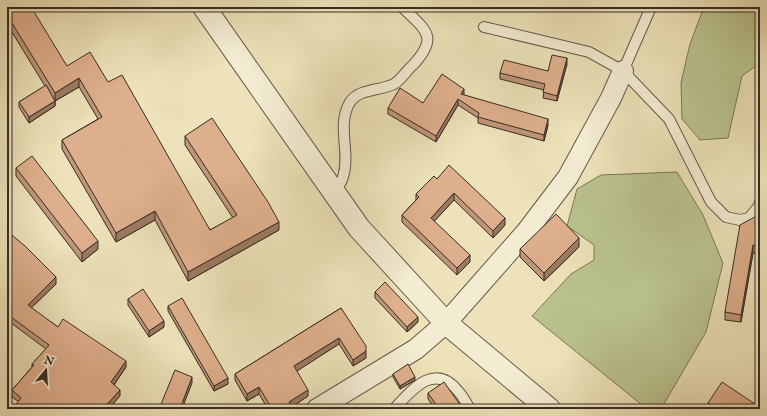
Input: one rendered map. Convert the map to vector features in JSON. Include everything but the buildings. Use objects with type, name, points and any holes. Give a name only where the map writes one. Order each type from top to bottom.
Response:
[{"type":"street","points":[[204,7],[359,228],[446,323],[549,409]]},
{"type":"street","points":[[317,409],[416,349],[446,323],[527,231],[568,176],[611,98],[623,71]]},
{"type":"lane","points":[[334,192],[343,178],[345,163],[344,115],[351,102],[360,93],[395,84],[423,54],[427,45],[428,38],[425,30],[402,7]]},
{"type":"lane","points":[[623,71],[651,7]]},
{"type":"lane","points":[[484,27],[589,52],[623,71],[669,119],[711,202],[726,216],[740,220],[749,218],[759,206],[760,202]]},
{"type":"lane","points":[[394,409],[415,386],[430,378],[445,380],[458,390],[470,409]]},
{"type":"green space","points":[[704,7],[760,7],[760,63],[742,76],[728,138],[700,140],[682,119],[681,83],[690,44]]},
{"type":"green space","points":[[677,172],[703,215],[723,263],[706,332],[661,409],[647,409],[532,316],[571,274],[594,260],[594,245],[567,226],[577,189],[601,175]]}]
